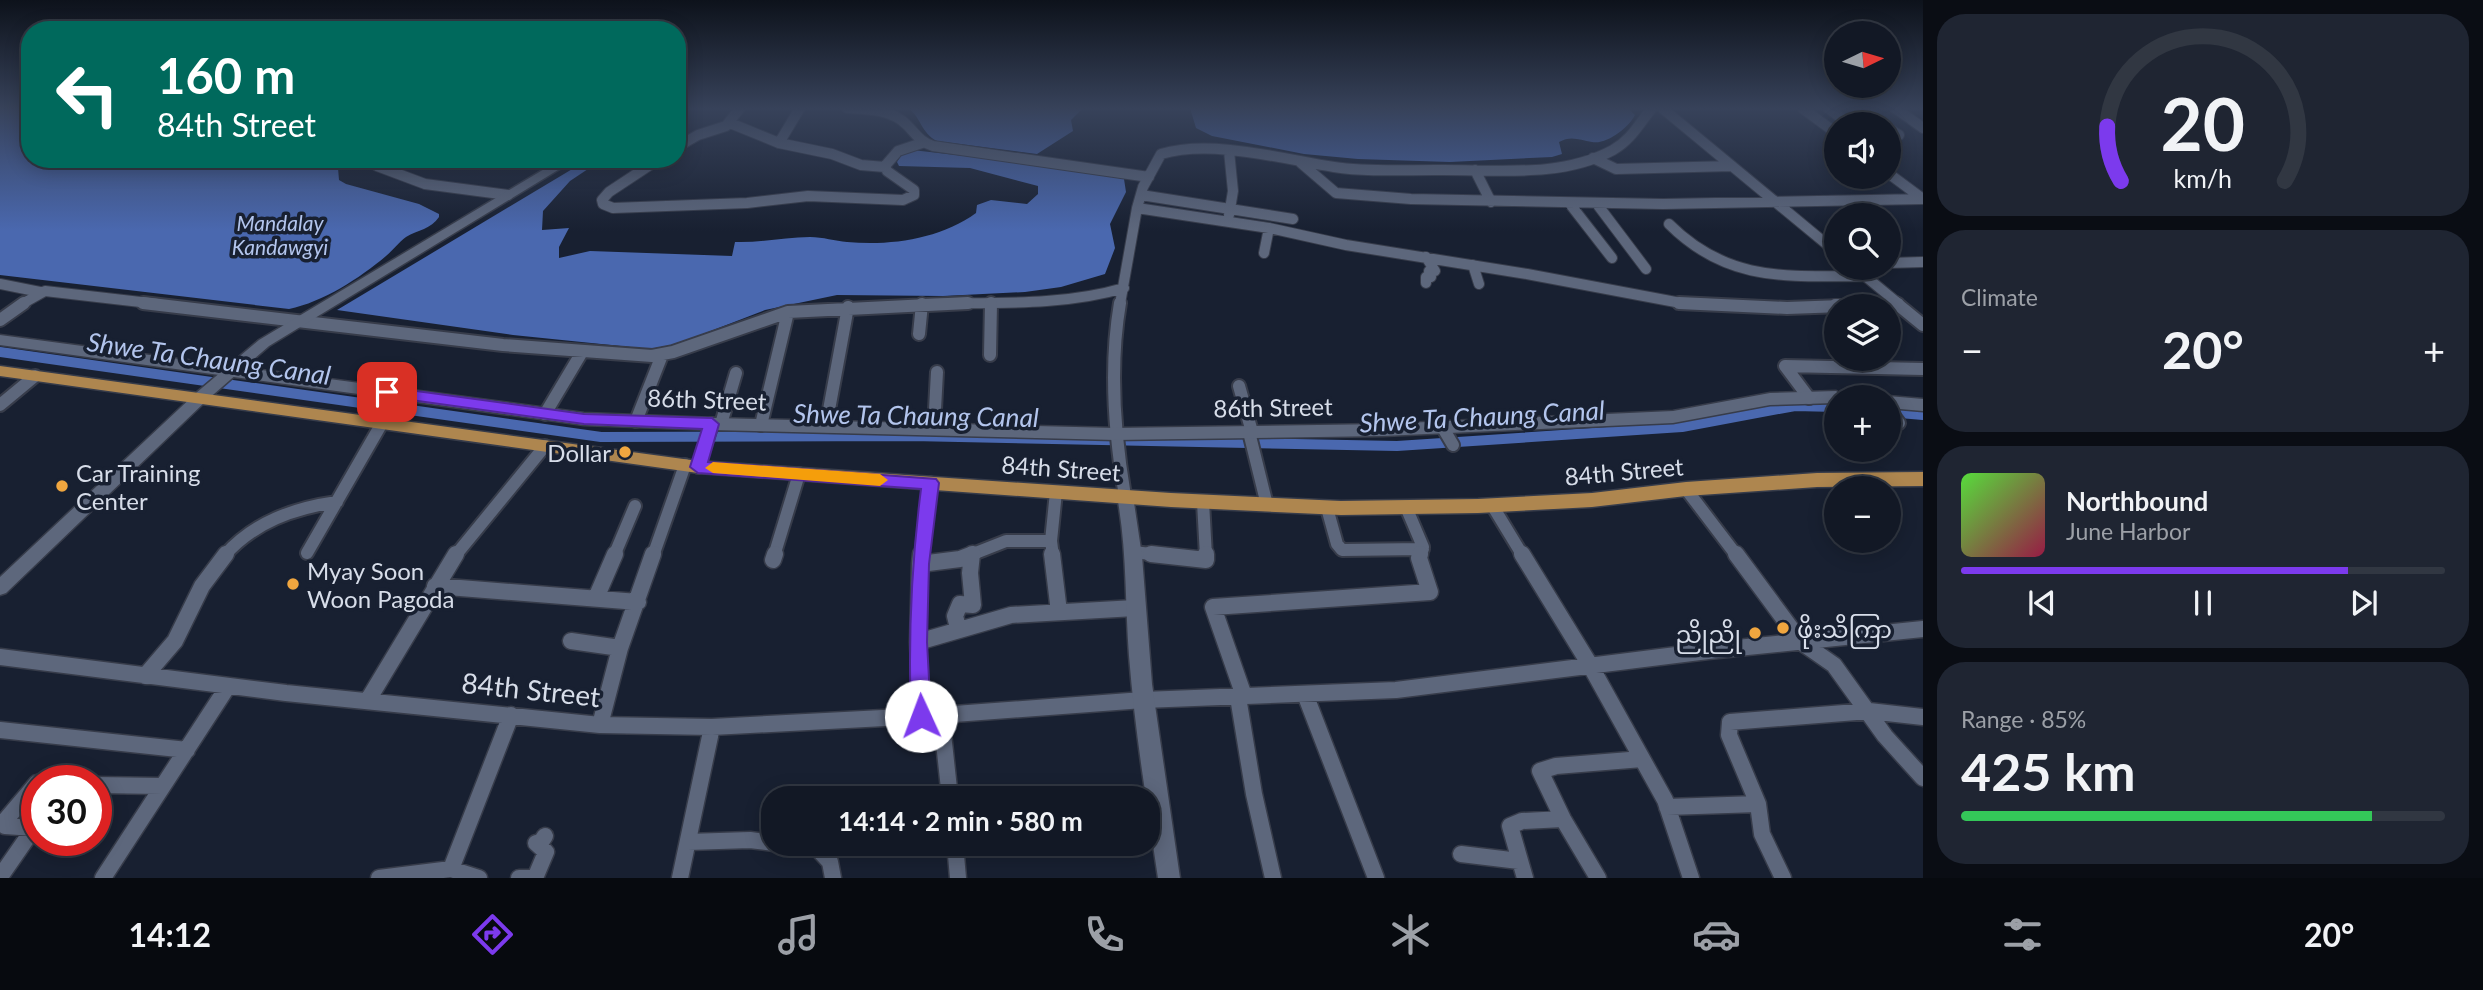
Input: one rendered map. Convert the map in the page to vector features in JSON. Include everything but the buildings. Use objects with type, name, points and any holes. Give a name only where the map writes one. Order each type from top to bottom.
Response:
[{"type":"main road","name":"86th Street","points":[[0,340],[545,414],[712,430],[761,425],[934,428],[960,437],[1116,440],[1448,437],[1673,417],[1770,399],[1824,397]]},
{"type":"main road","name":"84th Street","points":[[0,371],[202,396],[692,466],[1203,502],[1327,508],[1492,505],[1592,500],[1686,489],[1817,480],[1923,479]]},
{"type":"main road","points":[[1901,409],[1923,405]]},
{"type":"street","points":[[808,149],[832,154],[861,165],[885,167]]},
{"type":"street","points":[[885,167],[898,151],[904,149]]},
{"type":"street","points":[[947,149],[1149,177]]},
{"type":"street","points":[[1169,878],[1143,700],[1133,552],[1116,440],[1114,338],[1137,208],[1155,162],[1169,150],[1229,151],[1351,170],[1548,169],[1570,166],[1612,149]]},
{"type":"street","points":[[1711,149],[1824,242]]},
{"type":"street","points":[[1228,221],[1232,209],[1234,182],[1229,151]]},
{"type":"street","points":[[1593,158],[1616,169],[1732,166]]},
{"type":"street","points":[[1298,161],[1332,190],[1342,194],[1570,204],[1923,199]]},
{"type":"street","points":[[645,168],[609,192],[602,200],[603,204],[618,208],[747,203],[808,196],[895,201],[914,195],[912,187],[885,167]]},
{"type":"street","points":[[381,168],[403,180],[437,188],[508,195]]},
{"type":"street","points":[[0,588],[202,396],[295,322],[554,168]]},
{"type":"street","points":[[1475,170],[1491,202]]},
{"type":"street","points":[[1901,183],[1923,199]]},
{"type":"street","points":[[1141,195],[1293,219]]},
{"type":"street","points":[[1570,204],[1612,258]]},
{"type":"street","points":[[1597,204],[1646,269]]},
{"type":"street","points":[[1137,208],[1269,228],[1308,238],[1681,303],[1787,308],[1824,305]]},
{"type":"street","points":[[1669,224],[1697,249],[1711,257],[1747,269],[1772,274],[1824,275]]},
{"type":"street","points":[[1264,253],[1269,228]]},
{"type":"street","points":[[1426,257],[1435,268],[1435,271],[1429,271],[1432,277],[1426,276],[1426,283]]},
{"type":"street","points":[[1901,263],[1923,262]]},
{"type":"street","points":[[1473,265],[1479,284]]},
{"type":"street","points":[[1870,280],[1886,294]]},
{"type":"street","points":[[0,284],[40,292],[295,322],[582,352],[652,356],[662,355],[789,312],[1097,296],[1124,288]]},
{"type":"street","points":[[0,320],[40,292]]},
{"type":"street","points":[[990,355],[991,302]]},
{"type":"street","points":[[919,334],[922,304]]},
{"type":"street","points":[[826,426],[848,307]]},
{"type":"street","points":[[1901,307],[1923,325]]},
{"type":"street","points":[[761,425],[789,312]]},
{"type":"street","points":[[545,414],[582,352]]},
{"type":"street","points":[[636,421],[662,355]]},
{"type":"street","points":[[1809,398],[1785,366],[1923,369]]},
{"type":"street","points":[[934,428],[937,372]]},
{"type":"street","points":[[600,725],[620,648],[692,466],[712,430],[736,373]]},
{"type":"street","points":[[0,405],[35,376]]},
{"type":"street","points":[[1239,386],[1267,505]]},
{"type":"street","points":[[307,553],[382,423]]},
{"type":"street","points":[[368,701],[453,558],[545,446]]},
{"type":"street","points":[[773,560],[799,474]]},
{"type":"street","points":[[921,716],[918,642],[920,564],[930,483]]},
{"type":"street","points":[[1686,489],[1801,642],[1834,665],[1869,710],[1885,736],[1923,778]]},
{"type":"street","points":[[1056,492],[1051,541],[1059,612]]},
{"type":"street","points":[[145,676],[190,618],[200,590],[220,557],[241,539],[271,520],[316,504],[337,502]]},
{"type":"street","points":[[1133,552],[1206,560],[1203,502]]},
{"type":"street","points":[[1492,505],[1590,664],[1642,759],[1667,807],[1690,878]]},
{"type":"street","points":[[596,598],[635,506]]},
{"type":"street","points":[[1273,878],[1254,794],[1241,696],[1213,607],[1430,592],[1419,558],[1423,549],[1406,507]]},
{"type":"street","points":[[1327,508],[1337,544],[1342,550],[1423,549]]},
{"type":"street","points":[[920,564],[960,559],[1006,541],[1051,541]]},
{"type":"street","points":[[958,628],[955,616],[960,604],[973,605],[973,588],[968,570],[972,554]]},
{"type":"street","points":[[435,586],[638,602]]},
{"type":"street","points":[[918,642],[958,628],[1011,615],[1135,608]]},
{"type":"street","name":"84th Street","points":[[0,657],[228,686],[600,725],[712,727],[942,715],[1143,700],[1436,686],[1590,664],[1923,629]]},
{"type":"street","points":[[571,640],[620,648]]},
{"type":"street","points":[[103,878],[228,686]]},
{"type":"street","points":[[1305,694],[1376,878]]},
{"type":"street","points":[[1783,878],[1762,834],[1758,804],[1729,735],[1730,722],[1869,710],[1923,717]]},
{"type":"street","points":[[452,869],[511,715]]},
{"type":"street","points":[[942,715],[949,786]]},
{"type":"street","points":[[680,878],[712,727]]},
{"type":"street","points":[[0,730],[187,750]]},
{"type":"street","points":[[1598,878],[1563,819],[1540,771],[1642,759]]},
{"type":"street","points":[[112,785],[162,786]]},
{"type":"street","points":[[21,802],[3,823],[5,826],[21,827]]},
{"type":"street","points":[[1667,807],[1758,804]]},
{"type":"street","points":[[1522,869],[1510,826],[1513,823],[1563,819]]},
{"type":"street","points":[[519,878],[535,878],[546,852],[536,843],[541,842],[545,836]]},
{"type":"street","points":[[688,842],[761,841]]},
{"type":"street","points":[[0,877],[21,847]]},
{"type":"street","points":[[1461,854],[1522,869]]},
{"type":"street","points":[[824,856],[830,862],[833,878]]},
{"type":"street","points":[[956,856],[958,878]]},
{"type":"street","points":[[379,878],[452,869],[480,878]]},
{"type":"water","name":"Mandalay Kandawgyi","points":[[0,149],[21,149],[21,168],[338,168],[339,180],[346,184],[419,204],[439,214],[436,221],[406,237],[353,281],[315,301],[289,309],[0,275]]},
{"type":"water","points":[[998,149],[1045,149],[1037,154]]},
{"type":"water","points":[[1278,149],[1561,149],[1562,154],[1552,157],[1450,162],[1304,154]]},
{"type":"water","points":[[912,150],[1061,167],[1124,179],[1126,192],[1110,224],[1115,248],[1105,274],[1061,287],[1025,292],[943,296],[837,295],[765,310],[677,344],[650,349],[513,335],[337,310],[574,168],[590,168],[570,181],[543,211],[542,230],[569,228],[559,247],[559,258],[590,251],[732,256],[735,242],[801,237],[864,243],[914,239],[962,222],[976,213],[977,205],[991,200],[1027,204],[1038,194],[1038,186],[970,168],[899,166],[897,162],[902,154]]},
{"type":"waterway","name":"Shwe Ta Chaung Canal","points":[[0,352],[601,437],[912,436],[1397,446],[1682,427],[1795,406],[1824,407]]},
{"type":"waterway","name":"Shwe Ta Chaung Canal","points":[[1901,413],[1923,415]]},
{"type":"slow traffic","points":[[713,468],[880,480]]},
{"type":"place","name":"Dollar","points":[[625,452]]},
{"type":"place","name":"Car Training Center","points":[[62,486]]},
{"type":"place","name":"Myay Soon Woon Pagoda","points":[[293,584]]},
{"type":"place","name":"ဖိုးသိကြာ","points":[[1783,628]]},
{"type":"place","name":"ညိုညို","points":[[1755,633]]},
{"type":"route","points":[[387,392],[584,419],[712,424],[698,467],[930,483],[920,564],[918,642],[921,716]]}]
